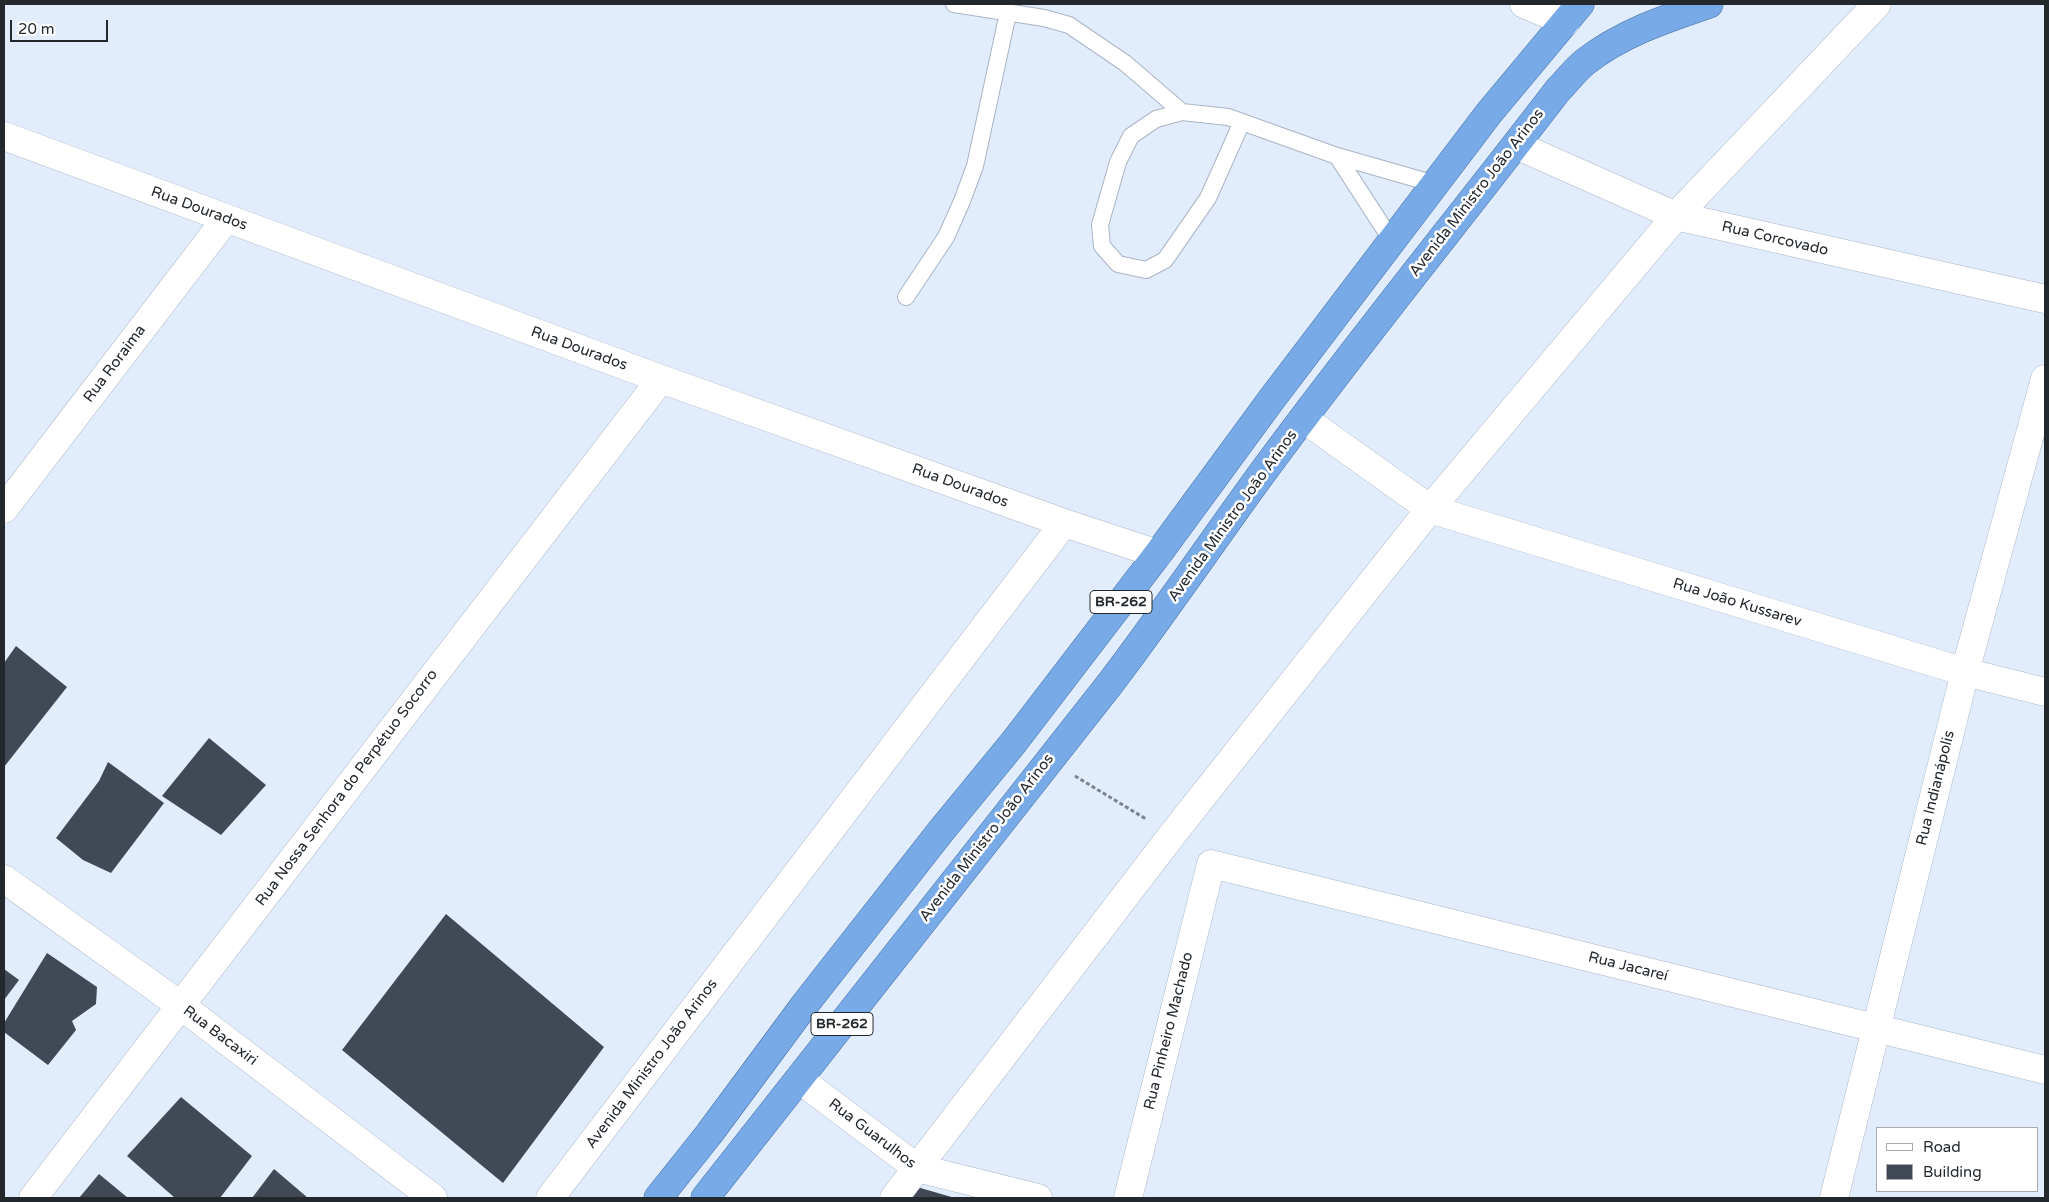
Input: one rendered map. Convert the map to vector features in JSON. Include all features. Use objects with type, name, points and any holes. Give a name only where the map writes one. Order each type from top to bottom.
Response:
[{"type":"highway","name":"Avenida Ministro João Arinos","points":[[704,1198],[1158,621],[1260,476],[1385,310],[1558,90],[1583,64],[1616,40],[1640,29],[1709,4]]},
{"type":"highway","name":"BR-262","points":[[658,1198],[812,996],[941,831],[1014,742],[1158,554],[1271,400],[1435,184],[1490,113],[1573,13]]},
{"type":"street","points":[[1524,4],[1573,13]]},
{"type":"street","points":[[894,1198],[1172,835],[1430,509],[1676,216],[1877,4]]},
{"type":"street","name":"Rua Dourados","points":[[4,136],[661,379],[1064,524],[1158,554]]},
{"type":"street","name":"Rua Corcovado","points":[[1516,145],[1676,216],[2045,299]]},
{"type":"street","name":"Rua Roraima","points":[[4,509],[226,219]]},
{"type":"street","name":"Rua Nossa Senhora do Perpétuo Socorro","points":[[33,1198],[661,379]]},
{"type":"street","name":"Rua Indianápolis","points":[[1834,1198],[1965,672],[2045,379]]},
{"type":"street","name":"Rua João Kussarev","points":[[1304,419],[1430,509],[1965,672],[2045,692]]},
{"type":"street","name":"Avenida Ministro João Arinos","points":[[550,1198],[1064,524]]},
{"type":"street","name":"Rua Jacareí","points":[[1211,864],[2045,1070]]},
{"type":"street","name":"Rua Pinheiro Machado","points":[[1128,1198],[1211,864]]},
{"type":"street","name":"Rua Bacaxiri","points":[[4,879],[180,1005],[433,1198]]},
{"type":"street","name":"Rua Guarulhos","points":[[799,1079],[917,1168],[1038,1198]]},
{"type":"lane","points":[[954,4],[1044,18],[1070,25],[1125,63],[1182,112]]},
{"type":"lane","points":[[906,297],[946,237],[975,166],[1008,12]]},
{"type":"lane","points":[[1242,122],[1208,198],[1165,260],[1146,270],[1118,264],[1102,246],[1100,224],[1118,162],[1131,136],[1156,119],[1182,112],[1228,117],[1242,122],[1337,156],[1435,184]]},
{"type":"lane","points":[[1337,156],[1392,241]]},
{"type":"path","points":[[1048,760],[1172,835]]},
{"type":"building","points":[[16,646],[67,687],[4,767],[4,663]]},
{"type":"building","points":[[209,738],[266,785],[221,835],[162,796]]},
{"type":"building","points":[[108,762],[164,803],[111,873],[83,860],[56,838],[99,781]]},
{"type":"building","points":[[446,914],[604,1047],[503,1183],[342,1050]]},
{"type":"building","points":[[47,953],[97,987],[96,1004],[72,1021],[76,1030],[48,1065],[4,1032],[4,1023]]},
{"type":"building","points":[[4,969],[19,980],[4,1000]]},
{"type":"building","points":[[181,1097],[252,1156],[220,1198],[175,1198],[127,1156]]},
{"type":"building","points":[[274,1169],[308,1198],[252,1198]]},
{"type":"building","points":[[99,1174],[128,1198],[79,1198]]},
{"type":"building","points":[[917,1187],[955,1198],[911,1198]]}]
